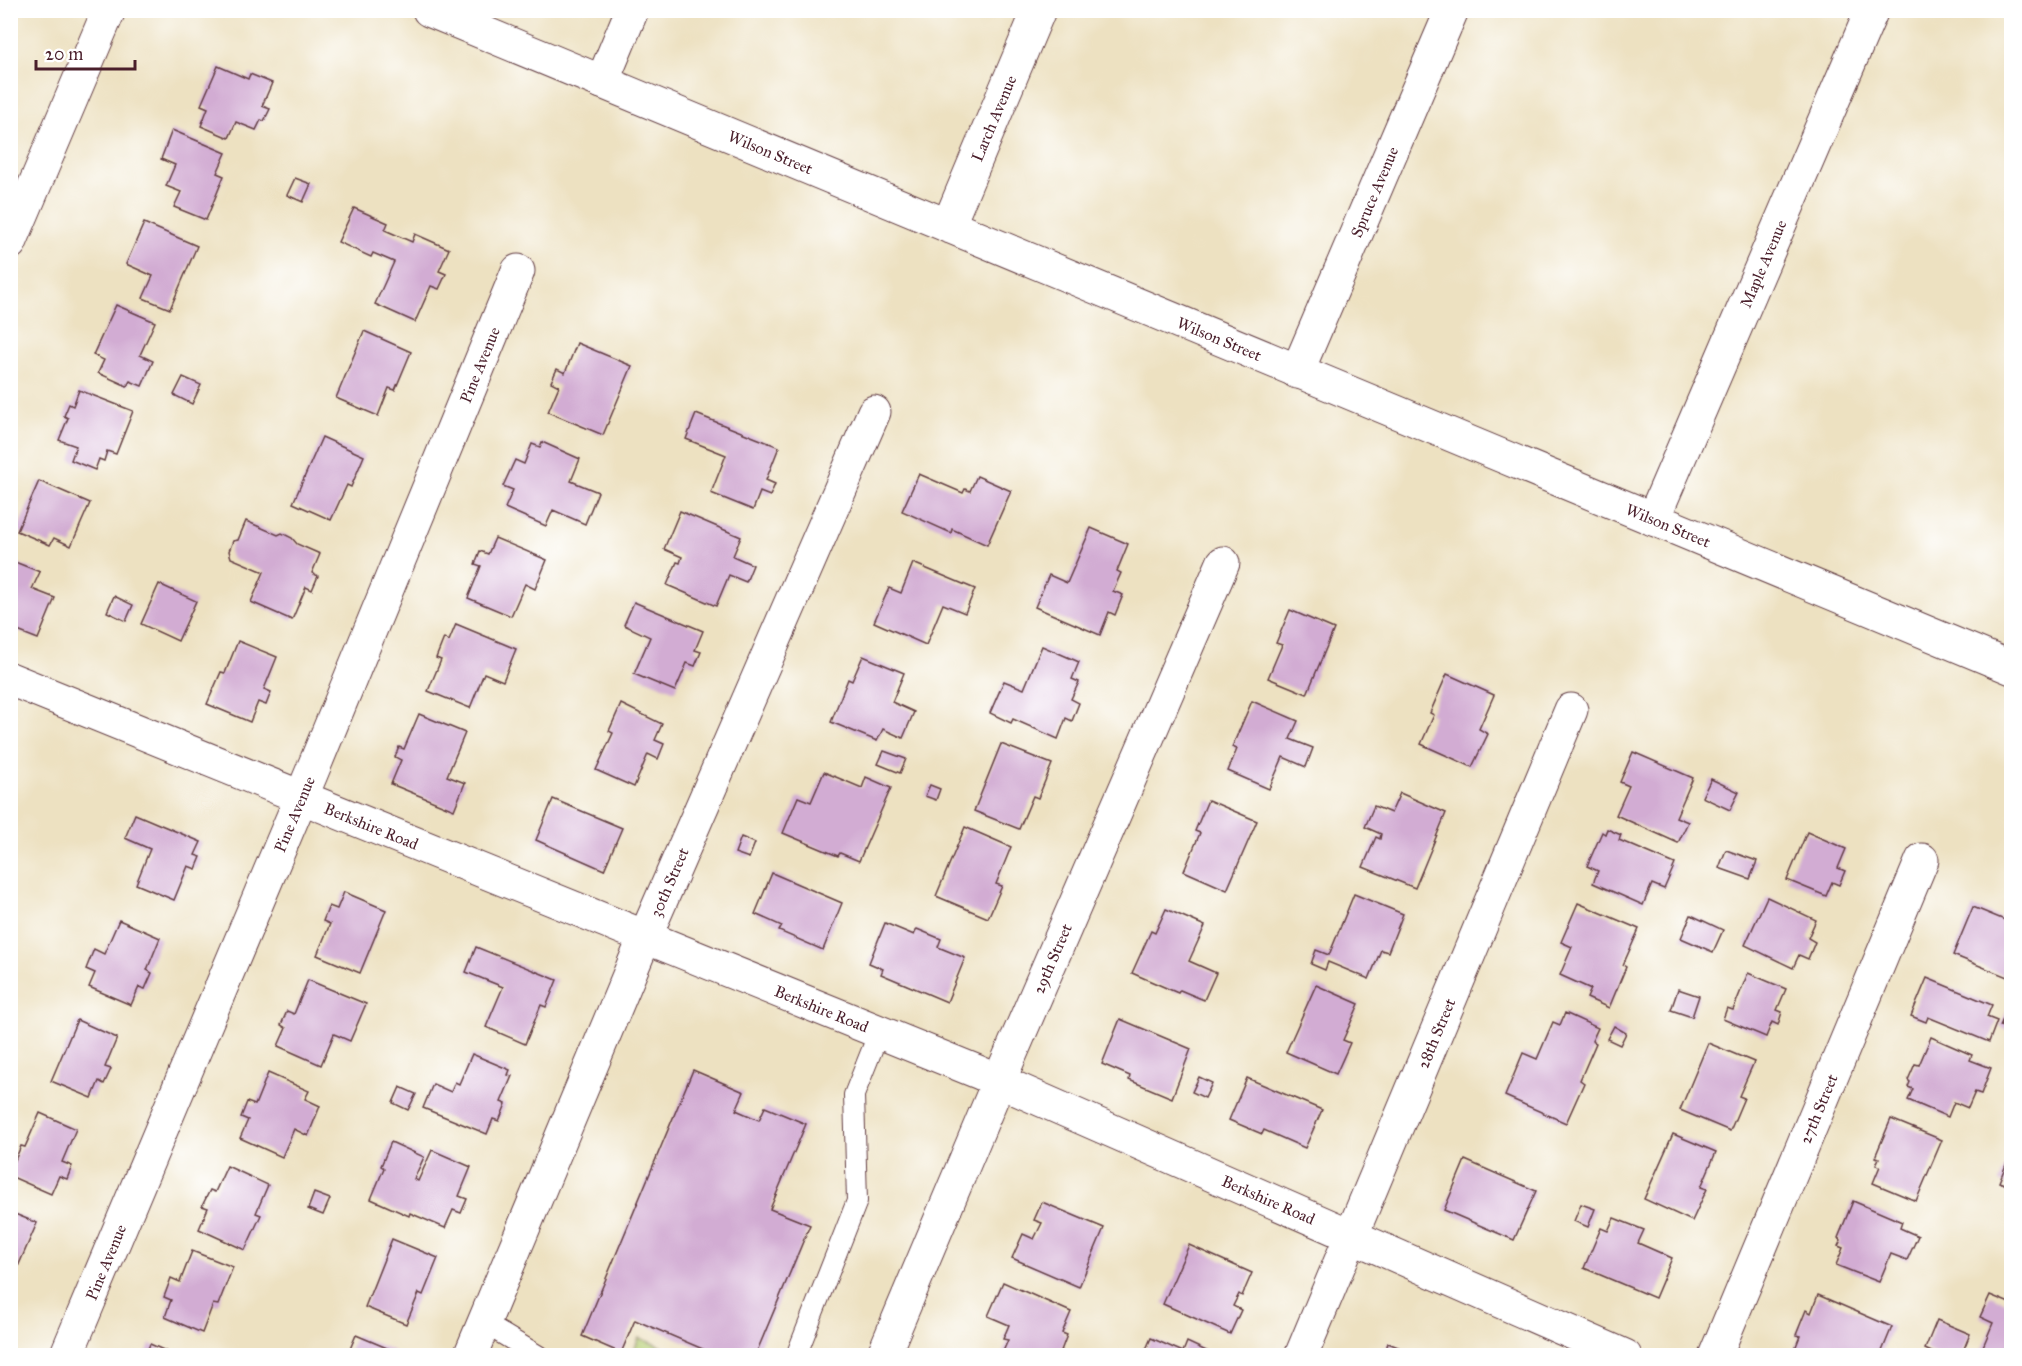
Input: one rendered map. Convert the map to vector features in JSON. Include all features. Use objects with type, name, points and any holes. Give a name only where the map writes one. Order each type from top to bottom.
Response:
[{"type":"street","points":[[10,243],[109,10]]},
{"type":"street","name":"Wilson Street","points":[[429,10],[1653,519],[2009,659]]},
{"type":"street","points":[[602,82],[632,10]]},
{"type":"street","name":"Larch Avenue","points":[[948,226],[1039,10]]},
{"type":"street","name":"Spruce Avenue","points":[[1297,372],[1452,10]]},
{"type":"street","name":"Maple Avenue","points":[[1653,519],[1872,10]]},
{"type":"street","name":"Pine Avenue","points":[[66,1356],[301,797],[518,271]]},
{"type":"street","name":"30th Street","points":[[470,1356],[645,937],[874,412]]},
{"type":"street","name":"29th Street","points":[[883,1356],[1223,563]]},
{"type":"street","name":"Berkshire Road","points":[[10,679],[999,1081],[1624,1356]]},
{"type":"street","name":"28th Street","points":[[1301,1356],[1571,710]]},
{"type":"street","name":"27th Street","points":[[1715,1356],[1922,861]]},
{"type":"lane","points":[[796,1356],[857,1201],[854,1095],[879,1032]]},
{"type":"lane","points":[[484,1323],[539,1356]]},
{"type":"green space","points":[[639,1338],[683,1355],[632,1355]]},
{"type":"building","points":[[218,66],[248,79],[250,74],[272,83],[262,106],[270,109],[256,130],[236,122],[229,138],[201,126],[208,108],[201,105]]},
{"type":"building","points":[[172,130],[226,153],[217,173],[224,176],[206,220],[174,207],[181,192],[166,186],[175,165],[161,159]]},
{"type":"building","points":[[295,178],[311,184],[303,202],[287,195]]},
{"type":"building","points":[[354,208],[388,223],[385,230],[412,242],[415,234],[449,249],[439,271],[446,274],[439,289],[431,286],[415,322],[375,304],[394,262],[373,253],[371,257],[338,242]]},
{"type":"building","points":[[144,223],[197,246],[170,309],[143,298],[153,276],[126,264]]},
{"type":"building","points":[[116,305],[155,322],[140,355],[153,361],[142,386],[130,381],[127,386],[98,373],[104,360],[93,355]]},
{"type":"building","points":[[364,331],[411,352],[395,390],[389,388],[378,416],[336,398]]},
{"type":"building","points":[[577,343],[632,366],[603,435],[548,412],[559,386],[551,382],[557,369],[565,373]]},
{"type":"building","points":[[183,377],[201,385],[192,404],[174,395]]},
{"type":"building","points":[[79,390],[133,411],[116,454],[107,451],[104,461],[99,459],[95,470],[71,460],[76,446],[59,440],[68,418],[64,416],[69,404],[73,406]]},
{"type":"building","points":[[696,414],[779,447],[766,480],[775,484],[770,496],[760,492],[753,510],[711,493],[726,455],[686,439]]},
{"type":"building","points":[[322,437],[364,456],[351,487],[347,485],[331,520],[293,503]]},
{"type":"building","points":[[542,442],[580,459],[571,481],[598,492],[585,524],[553,510],[546,526],[505,508],[513,490],[503,486],[515,460],[524,464],[532,444],[540,447]]},
{"type":"building","points":[[919,474],[963,493],[965,489],[970,491],[977,476],[1011,491],[987,545],[952,529],[951,533],[902,511]]},
{"type":"building","points":[[39,481],[90,503],[71,546],[54,538],[50,545],[17,531]]},
{"type":"building","points":[[680,511],[741,537],[733,556],[753,565],[746,582],[729,575],[716,606],[667,585],[677,562],[680,563],[682,557],[664,549]]},
{"type":"building","points":[[246,521],[278,535],[282,533],[292,538],[297,544],[320,554],[312,573],[318,576],[312,590],[306,587],[292,620],[251,602],[264,572],[231,558],[229,551],[233,541],[238,540]]},
{"type":"building","points":[[1091,528],[1128,544],[1117,571],[1121,573],[1113,591],[1123,595],[1115,615],[1109,612],[1100,635],[1035,607],[1049,575],[1067,583]]},
{"type":"building","points":[[495,538],[547,560],[535,589],[525,584],[511,616],[468,598],[481,566],[475,564],[480,551],[488,554]]},
{"type":"building","points":[[10,560],[40,572],[32,589],[55,598],[38,639],[10,628]]},
{"type":"building","points":[[913,563],[975,589],[965,613],[943,604],[926,645],[874,622],[889,588],[901,593]]},
{"type":"building","points":[[159,584],[196,601],[178,641],[141,624]]},
{"type":"building","points":[[114,596],[133,605],[126,621],[107,612]]},
{"type":"building","points":[[634,602],[703,631],[695,650],[701,652],[695,666],[687,663],[675,691],[634,674],[650,637],[624,625]]},
{"type":"building","points":[[1290,610],[1334,629],[1307,694],[1268,678],[1282,645],[1276,643]]},
{"type":"building","points":[[456,624],[516,649],[503,681],[484,673],[470,708],[428,691],[441,660],[436,658],[444,638],[449,641]]},
{"type":"building","points":[[238,641],[277,657],[264,689],[271,692],[266,705],[258,702],[250,722],[207,704],[221,672],[225,673]]},
{"type":"building","points":[[1042,646],[1079,662],[1072,679],[1079,682],[1071,699],[1079,703],[1072,721],[1066,718],[1058,739],[1013,719],[1011,723],[990,713],[1004,681],[1024,689]]},
{"type":"building","points":[[863,656],[904,673],[892,702],[914,712],[903,738],[883,729],[877,741],[831,722],[848,679],[852,681]]},
{"type":"building","points":[[1447,674],[1494,695],[1479,729],[1488,734],[1472,767],[1421,744],[1434,715],[1430,713]]},
{"type":"building","points":[[1252,701],[1298,721],[1290,739],[1313,748],[1306,767],[1283,757],[1269,789],[1228,771],[1237,749],[1232,747]]},
{"type":"building","points":[[621,704],[662,724],[655,740],[664,744],[658,759],[648,754],[634,787],[596,770],[613,733],[609,731]]},
{"type":"building","points":[[419,714],[465,733],[447,776],[465,783],[454,810],[391,784],[401,760],[395,757],[399,747],[404,749]]},
{"type":"building","points":[[1001,744],[1052,764],[1038,798],[1033,796],[1019,829],[974,811]]},
{"type":"building","points":[[884,751],[906,759],[900,773],[878,764]]},
{"type":"building","points":[[1633,752],[1693,778],[1676,817],[1688,822],[1678,843],[1616,815],[1629,786],[1620,782]]},
{"type":"building","points":[[824,772],[862,788],[866,777],[891,788],[859,861],[840,853],[838,856],[783,833],[798,797],[811,802]]},
{"type":"building","points":[[1711,779],[1739,792],[1730,810],[1702,797]]},
{"type":"building","points":[[930,785],[940,789],[936,800],[925,796]]},
{"type":"building","points":[[1400,793],[1446,813],[1415,888],[1363,867],[1376,837],[1380,839],[1381,834],[1365,827],[1374,806],[1391,813]]},
{"type":"building","points":[[553,799],[622,828],[604,870],[536,840]]},
{"type":"building","points":[[1208,800],[1257,821],[1227,890],[1184,871],[1200,833],[1195,831]]},
{"type":"building","points":[[135,814],[201,842],[195,855],[201,857],[196,869],[188,866],[174,900],[136,884],[150,849],[125,838]]},
{"type":"building","points":[[965,827],[1011,847],[996,884],[1002,886],[988,918],[936,896]]},
{"type":"building","points":[[1607,829],[1621,835],[1619,840],[1675,864],[1664,889],[1652,884],[1643,905],[1593,883],[1598,871],[1587,866],[1602,832],[1605,834]]},
{"type":"building","points":[[1807,832],[1846,849],[1838,868],[1845,871],[1839,885],[1832,882],[1826,896],[1787,880]]},
{"type":"building","points":[[741,837],[755,843],[749,858],[735,853]]},
{"type":"building","points":[[1726,850],[1757,861],[1750,879],[1719,868]]},
{"type":"building","points":[[772,873],[842,903],[823,950],[779,931],[782,926],[755,914]]},
{"type":"building","points":[[344,892],[386,910],[360,973],[317,955],[330,924],[323,921],[329,906],[337,909]]},
{"type":"building","points":[[1354,894],[1403,914],[1388,952],[1381,950],[1369,979],[1328,962],[1325,970],[1311,964],[1316,950],[1329,955]]},
{"type":"building","points":[[1767,897],[1816,920],[1808,938],[1815,942],[1808,959],[1799,955],[1793,968],[1745,945]]},
{"type":"building","points":[[1578,903],[1639,929],[1623,965],[1626,967],[1609,1008],[1587,998],[1591,989],[1560,975],[1572,947],[1561,942]]},
{"type":"building","points":[[1973,907],[2012,923],[2012,979],[1953,955]]},
{"type":"building","points":[[1166,909],[1205,926],[1189,961],[1216,973],[1204,1000],[1180,990],[1178,993],[1132,973],[1151,931],[1155,933]]},
{"type":"building","points":[[1691,915],[1723,930],[1713,952],[1681,938]]},
{"type":"building","points":[[119,920],[160,938],[147,970],[152,973],[145,989],[139,987],[131,1005],[89,987],[95,973],[86,969],[94,949],[104,954]]},
{"type":"building","points":[[885,923],[914,935],[917,929],[941,939],[938,947],[965,958],[947,1002],[881,974],[883,969],[869,963]]},
{"type":"building","points":[[476,947],[557,980],[546,1007],[541,1005],[525,1044],[486,1027],[503,987],[466,972]]},
{"type":"building","points":[[1748,973],[1786,989],[1777,1010],[1782,1012],[1778,1025],[1772,1022],[1766,1037],[1723,1019],[1727,1008],[1733,1010]]},
{"type":"building","points":[[1927,978],[1992,1005],[1987,1017],[1997,1021],[1989,1042],[1928,1017],[1926,1022],[1911,1016]]},
{"type":"building","points":[[308,980],[366,1004],[350,1041],[334,1034],[321,1065],[278,1046],[286,1028],[281,1025],[287,1011],[294,1014]]},
{"type":"building","points":[[1316,985],[1359,1004],[1343,1040],[1350,1043],[1336,1074],[1286,1052]]},
{"type":"building","points":[[1678,989],[1699,996],[1692,1017],[1671,1010]]},
{"type":"building","points":[[2012,999],[2012,1032],[2000,1026]]},
{"type":"building","points":[[1565,1013],[1598,1028],[1592,1041],[1596,1043],[1580,1080],[1584,1083],[1566,1123],[1505,1096],[1523,1053],[1537,1059],[1553,1022],[1560,1025]]},
{"type":"building","points":[[1120,1019],[1191,1049],[1172,1098],[1129,1080],[1130,1076],[1102,1064]]},
{"type":"building","points":[[77,1020],[117,1038],[105,1067],[111,1069],[104,1084],[99,1081],[92,1098],[51,1081]]},
{"type":"building","points":[[1614,1026],[1626,1033],[1620,1045],[1607,1039]]},
{"type":"building","points":[[1931,1037],[1972,1055],[1970,1060],[1991,1068],[1981,1094],[1975,1092],[1968,1108],[1954,1102],[1948,1117],[1908,1100],[1913,1089],[1908,1087],[1910,1082],[1908,1080],[1915,1064],[1919,1065]]},
{"type":"building","points":[[1708,1043],[1754,1062],[1739,1096],[1744,1098],[1730,1131],[1680,1110]]},
{"type":"building","points":[[472,1054],[510,1070],[508,1075],[512,1076],[501,1102],[506,1104],[499,1121],[493,1119],[487,1134],[423,1108],[433,1084],[451,1092],[455,1082],[459,1084]]},
{"type":"building","points":[[693,1070],[744,1092],[736,1110],[759,1120],[765,1107],[806,1124],[770,1209],[810,1225],[755,1356],[719,1356],[635,1320],[621,1353],[582,1336]]},
{"type":"building","points":[[268,1073],[309,1091],[305,1099],[320,1106],[308,1136],[294,1129],[282,1157],[240,1138],[248,1120],[241,1117],[247,1102],[255,1105]]},
{"type":"building","points":[[1199,1077],[1212,1083],[1205,1098],[1192,1092]]},
{"type":"building","points":[[1247,1078],[1322,1110],[1305,1148],[1264,1130],[1262,1134],[1229,1120]]},
{"type":"building","points":[[400,1087],[416,1094],[408,1110],[393,1103]]},
{"type":"building","points":[[40,1113],[76,1129],[62,1162],[72,1166],[67,1179],[59,1176],[51,1194],[10,1176],[21,1146],[25,1147]]},
{"type":"building","points":[[1891,1119],[1942,1140],[1916,1201],[1873,1183],[1880,1166],[1876,1165],[1879,1158],[1875,1157]]},
{"type":"building","points":[[1673,1134],[1716,1152],[1701,1187],[1707,1189],[1692,1221],[1644,1199]]},
{"type":"building","points":[[391,1142],[424,1157],[414,1179],[418,1181],[432,1150],[471,1167],[459,1196],[467,1199],[461,1213],[453,1210],[445,1228],[410,1213],[409,1216],[371,1199],[384,1168],[381,1166]]},
{"type":"building","points":[[1465,1160],[1536,1191],[1514,1240],[1444,1210]]},
{"type":"building","points":[[2008,1160],[2012,1161],[2012,1187],[1999,1182]]},
{"type":"building","points":[[227,1166],[268,1185],[256,1213],[261,1215],[245,1250],[199,1229],[208,1208],[202,1206],[210,1190],[215,1192]]},
{"type":"building","points":[[314,1193],[330,1199],[323,1215],[308,1209]]},
{"type":"building","points":[[1853,1201],[1902,1222],[1900,1228],[1918,1236],[1907,1260],[1891,1254],[1879,1282],[1836,1265],[1843,1248],[1838,1246],[1841,1240],[1838,1238]]},
{"type":"building","points":[[1042,1202],[1104,1228],[1079,1287],[1012,1258],[1023,1234],[1034,1239],[1042,1223],[1034,1220]]},
{"type":"building","points":[[1581,1204],[1595,1209],[1588,1227],[1574,1221]]},
{"type":"building","points":[[10,1212],[37,1223],[10,1285]]},
{"type":"building","points":[[1614,1218],[1644,1230],[1638,1243],[1672,1258],[1655,1298],[1584,1268],[1601,1228],[1608,1231]]},
{"type":"building","points":[[392,1239],[438,1258],[423,1295],[419,1293],[406,1324],[365,1307]]},
{"type":"building","points":[[1189,1245],[1252,1273],[1242,1296],[1239,1294],[1233,1306],[1241,1310],[1230,1334],[1163,1304]]},
{"type":"building","points":[[192,1251],[233,1267],[218,1305],[213,1304],[202,1333],[165,1317],[171,1300],[164,1297],[171,1278],[180,1282]]},
{"type":"building","points":[[1003,1282],[1071,1312],[1062,1333],[1067,1335],[1059,1356],[1001,1356],[1008,1340],[1003,1339],[1009,1325],[988,1316]]},
{"type":"building","points":[[1818,1295],[1892,1327],[1880,1356],[1793,1354],[1800,1336],[1796,1335],[1806,1310],[1811,1313]]},
{"type":"building","points":[[1990,1295],[2012,1304],[2012,1356],[1979,1356],[1993,1323],[1980,1317]]},
{"type":"building","points":[[1937,1320],[1970,1334],[1961,1356],[1940,1356],[1925,1349]]},
{"type":"building","points":[[356,1335],[394,1351],[392,1356],[347,1356]]},
{"type":"building","points":[[1151,1338],[1183,1352],[1187,1342],[1217,1356],[1143,1356]]},
{"type":"building","points":[[1388,1343],[1418,1355],[1418,1356],[1383,1356]]},
{"type":"building","points":[[150,1344],[177,1356],[145,1356]]}]
